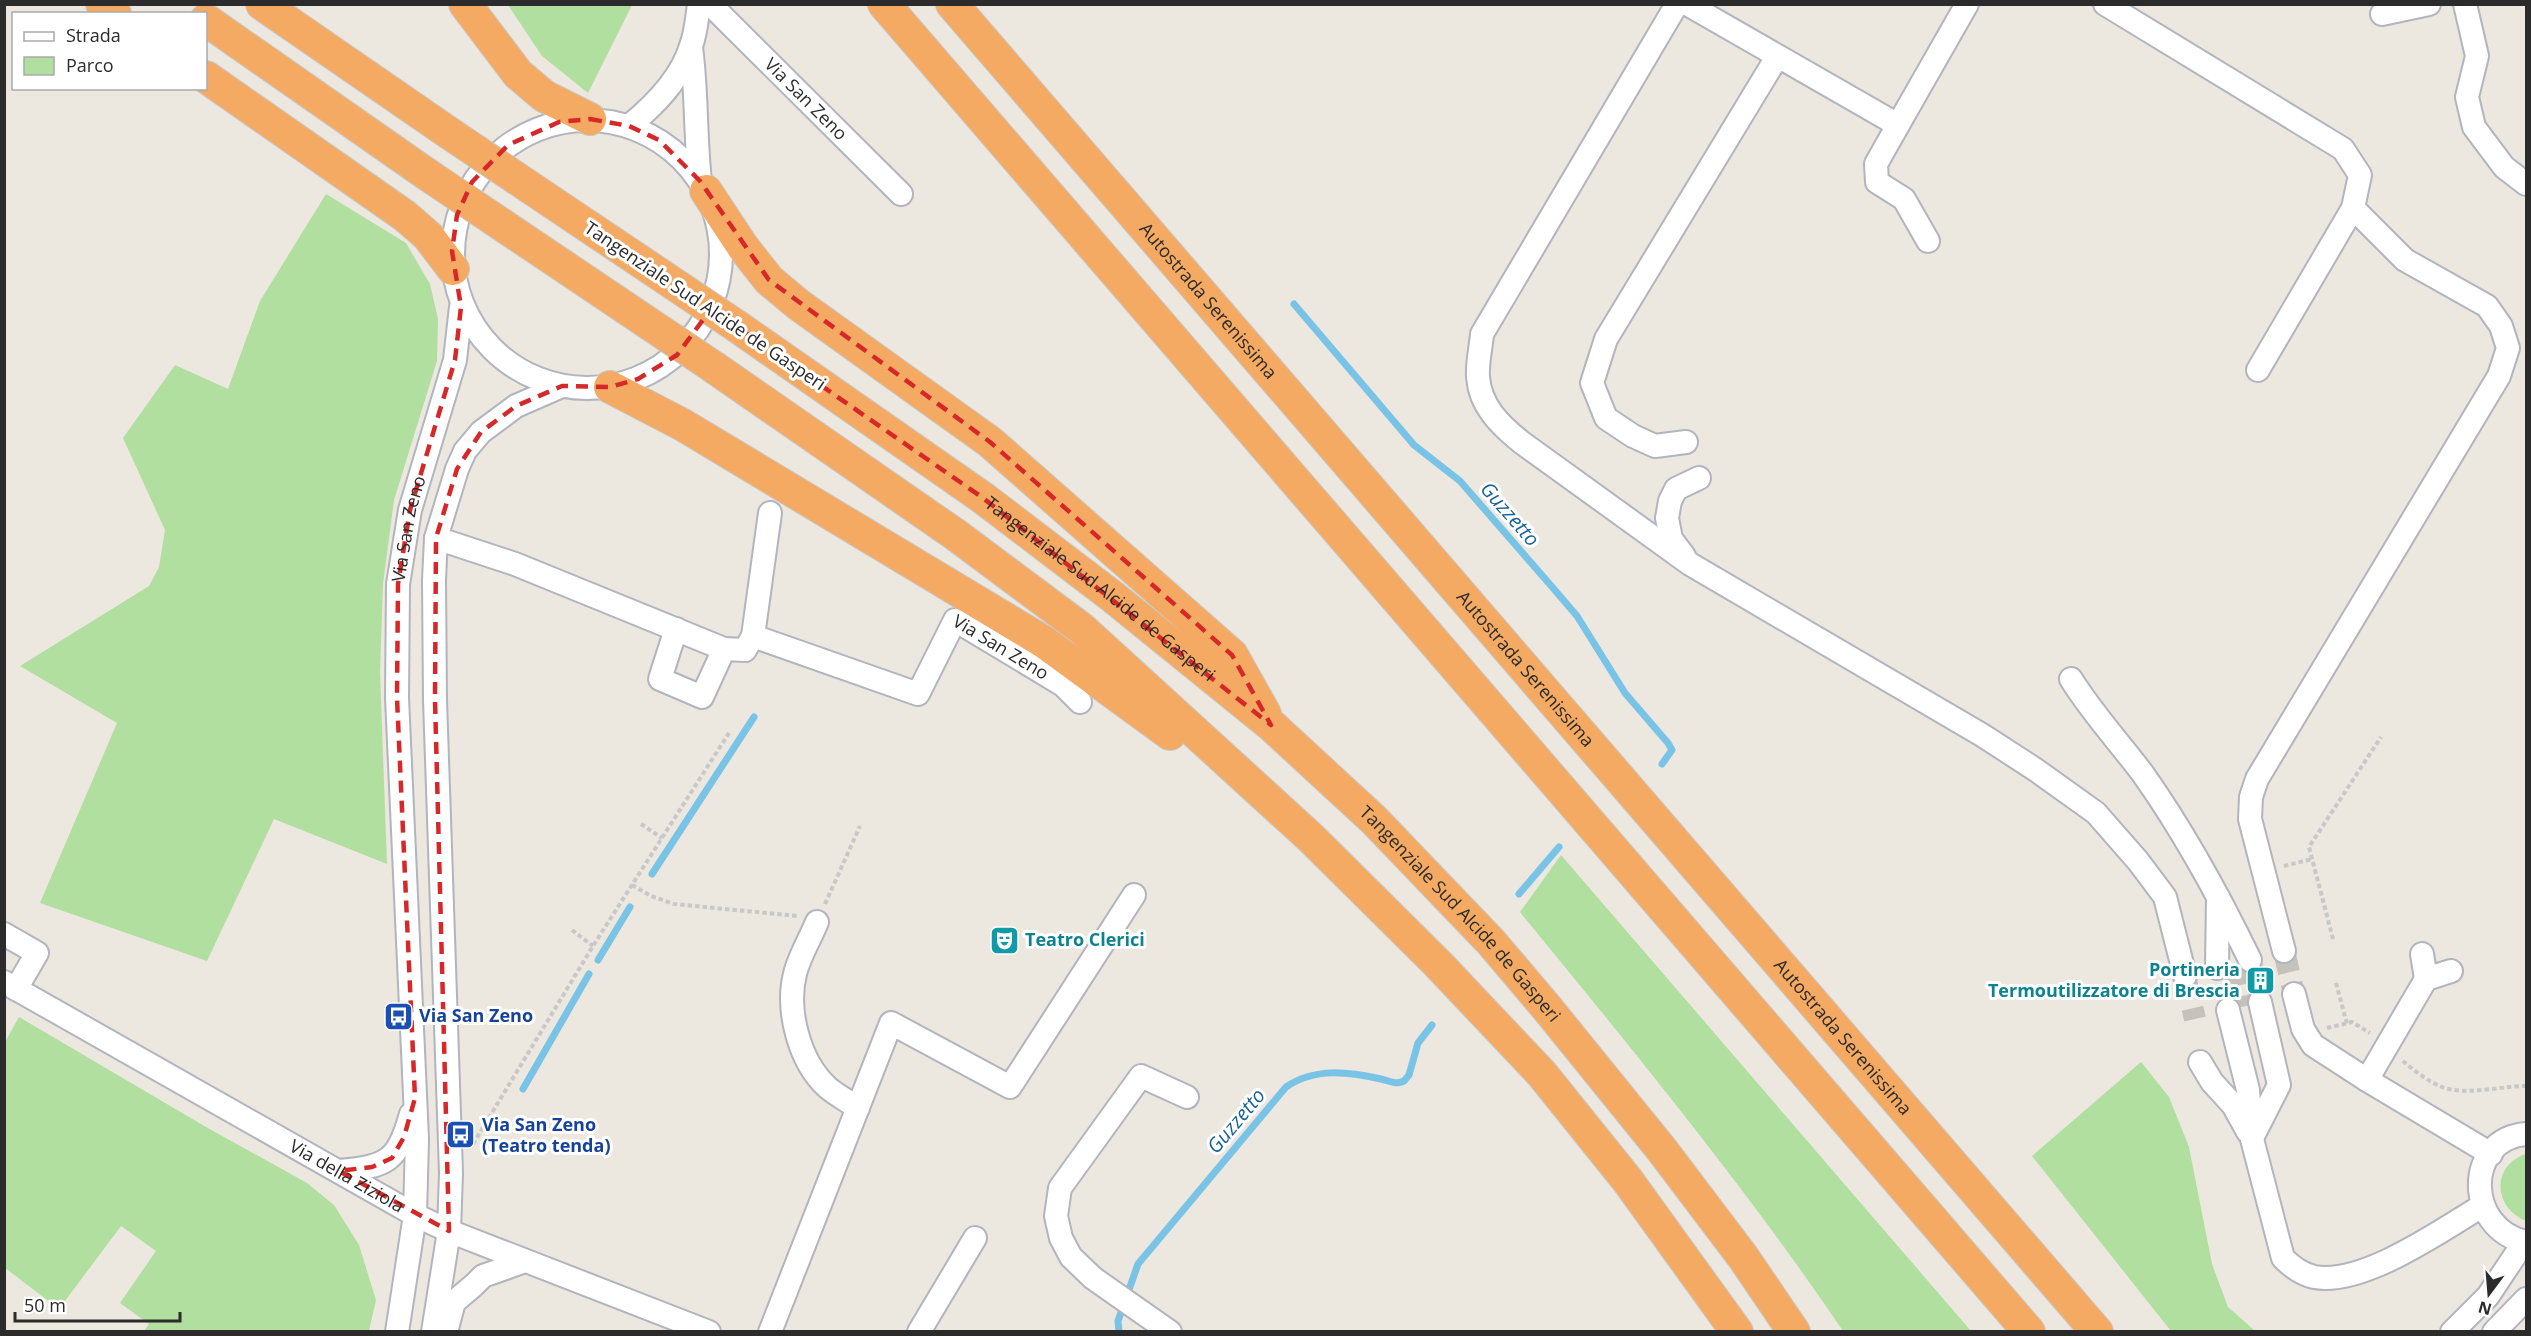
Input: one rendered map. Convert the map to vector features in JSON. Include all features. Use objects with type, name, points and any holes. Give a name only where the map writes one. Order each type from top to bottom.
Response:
[{"type":"highway","name":"Tangenziale Sud Alcide de Gasperi","points":[[262,4],[738,327],[983,498],[1113,597],[1271,725],[1374,820],[1491,942],[1662,1150],[1743,1257],[1794,1332]]},
{"type":"highway","points":[[465,4],[518,74],[544,96],[590,119]]},
{"type":"highway","points":[[884,4],[2029,1332]]},
{"type":"highway","name":"Autostrada Serenissima","points":[[952,4],[2097,1332]]},
{"type":"highway","points":[[207,21],[424,173],[715,368],[956,535],[1082,629],[1311,838],[1421,947],[1542,1074],[1628,1181],[1737,1332]]},
{"type":"highway","points":[[207,77],[405,216],[428,236],[453,269]]},
{"type":"highway","points":[[704,186],[743,247],[769,280],[799,305],[990,442],[1232,655],[1271,725]]},
{"type":"highway","points":[[610,387],[683,425],[1044,642],[1213,765],[1253,785]]},
{"type":"street","name":"Via San Zeno","points":[[629,126],[656,104],[674,79],[691,47],[699,4]]},
{"type":"street","name":"Via San Zeno","points":[[710,4],[901,194]]},
{"type":"street","points":[[1677,4],[1659,38],[1482,334],[1478,377],[1485,404],[1498,423],[1521,442],[1690,564],[1982,735],[2096,813],[2138,861],[2165,897],[2185,976]]},
{"type":"street","points":[[1687,4],[1898,124]]},
{"type":"street","points":[[1928,240],[1904,199],[1877,182],[1876,164],[1967,4]]},
{"type":"street","points":[[2105,4],[2343,149],[2360,175],[2353,208],[2258,369]]},
{"type":"street","points":[[2382,14],[2429,4]]},
{"type":"street","points":[[2465,4],[2477,56],[2468,97],[2474,127],[2504,167],[2526,184]]},
{"type":"street","name":"Via San Zeno","points":[[461,307],[489,347],[519,370],[562,386],[610,387],[638,379],[677,355],[709,312],[717,289],[722,250],[717,219],[704,186],[695,134],[696,84],[691,47]]},
{"type":"street","points":[[1686,441],[1656,446],[1633,436],[1606,418],[1592,383],[1606,339],[1777,57]]},
{"type":"street","name":"Via San Zeno","points":[[397,1332],[415,1215],[417,1139],[397,698],[398,584],[410,510],[455,360],[461,307],[453,269],[452,251],[457,216],[472,182],[508,145],[560,122],[590,119],[629,126],[659,140],[682,159],[704,186]]},
{"type":"street","points":[[2284,951],[2250,819],[2251,797],[2257,779],[2499,376],[2508,348],[2501,326],[2487,306],[2405,260],[2353,208]]},
{"type":"street","name":"Via San Zeno","points":[[433,1332],[449,1230],[451,1173],[435,700],[436,538],[457,469],[465,452],[476,439],[516,406],[562,386]]},
{"type":"street","points":[[1690,564],[1671,539],[1667,518],[1670,501],[1676,489],[1699,478]]},
{"type":"street","points":[[676,629],[660,679],[702,697],[724,649],[745,650],[753,636],[770,513]]},
{"type":"street","name":"Via San Zeno","points":[[436,538],[515,564],[724,649]]},
{"type":"street","name":"Via San Zeno","points":[[753,636],[918,694],[955,620],[1063,685],[1080,702]]},
{"type":"street","points":[[2071,679],[2085,702],[2143,775],[2218,893],[2233,964],[2218,893]]},
{"type":"street","points":[[770,1332],[891,1023],[1010,1087],[1134,895]]},
{"type":"street","points":[[817,922],[795,973],[792,1002],[797,1030],[806,1059],[826,1086],[858,1108]]},
{"type":"street","points":[[4,934],[37,952],[8,984]]},
{"type":"street","points":[[2367,1080],[2426,979],[2422,954]]},
{"type":"street","points":[[2426,979],[2451,971]]},
{"type":"street","name":"Via della Ziziola","points":[[8,984],[415,1215],[525,1261],[709,1332]]},
{"type":"street","points":[[2294,994],[2306,1033],[2313,1045],[2491,1154]]},
{"type":"street","points":[[2243,1007],[2262,1088],[2252,1139]]},
{"type":"street","points":[[2199,1062],[2212,1082],[2233,1105],[2252,1139],[2283,1258],[2296,1270],[2314,1277],[2342,1277],[2386,1262],[2482,1206]]},
{"type":"street","points":[[1170,1332],[1093,1278],[1071,1257],[1061,1238],[1056,1216],[1060,1188],[1141,1076],[1187,1097]]},
{"type":"street","points":[[339,1172],[372,1167],[392,1158],[404,1137],[415,1098]]},
{"type":"street","points":[[2452,1332],[2488,1296],[2525,1242],[2506,1235],[2492,1223],[2482,1206],[2479,1188],[2482,1170],[2491,1154],[2504,1142],[2526,1134]]},
{"type":"street","points":[[919,1332],[975,1239]]},
{"type":"street","points":[[446,1332],[454,1302],[483,1276],[525,1261]]},
{"type":"street","points":[[2494,1332],[2526,1299]]},
{"type":"path","points":[[451,1173],[477,1138],[593,946],[729,733]]},
{"type":"path","points":[[2334,939],[2309,848],[2381,737]]},
{"type":"path","points":[[641,824],[662,838]]},
{"type":"path","points":[[632,885],[651,896],[674,904],[791,914],[817,922],[860,826]]},
{"type":"path","points":[[2263,871],[2312,859]]},
{"type":"path","points":[[572,930],[593,946]]},
{"type":"path","points":[[2336,983],[2347,1024]]},
{"type":"path","points":[[2306,1033],[2352,1022],[2387,1044],[2405,1063],[2443,1087],[2470,1090],[2526,1086]]},
{"type":"highlighted area","points":[[590,119],[629,126],[659,140],[700,181],[769,280],[990,442],[1232,655],[1271,725],[983,498],[711,309],[677,355],[638,379],[610,387],[562,386],[516,406],[481,432],[457,469],[436,538],[435,700],[449,1231],[339,1171],[372,1167],[392,1158],[404,1137],[415,1098],[397,698],[398,584],[410,510],[455,360],[461,307],[452,251],[457,215],[472,182],[508,145],[559,122]]},
{"type":"green space","points":[[508,5],[632,5],[588,93],[542,56]]},
{"type":"green space","points":[[326,194],[406,243],[430,284],[438,319],[437,361],[394,500],[383,584],[380,672],[387,864],[274,819],[207,961],[40,903],[117,723],[20,666],[149,586],[159,567],[165,530],[123,438],[175,365],[228,389],[260,301]]},
{"type":"green space","points":[[1561,855],[1971,1331],[1843,1331],[1727,1170],[1520,912]]},
{"type":"green space","points":[[19,1017],[206,1127],[307,1183],[334,1205],[359,1245],[376,1300],[369,1331],[144,1331],[149,1324],[120,1303],[156,1251],[121,1226],[59,1309],[5,1268],[5,1042]]},
{"type":"green space","points":[[2141,1062],[2169,1097],[2189,1147],[2212,1264],[2228,1307],[2255,1331],[2171,1331],[2032,1156]]},
{"type":"green space","points":[[2526,1154],[2526,1221],[2507,1207],[2500,1187],[2507,1167]]},
{"type":"waterway","name":"Guzzetto","points":[[1294,304],[1414,445],[1460,481],[1577,616],[1625,693],[1668,743],[1672,750],[1662,764]]},
{"type":"waterway","points":[[652,874],[754,717]]},
{"type":"waterway","name":"Guzzetto","points":[[1519,894],[1559,847]]},
{"type":"waterway","points":[[598,960],[630,907]]},
{"type":"waterway","points":[[523,1089],[589,974]]},
{"type":"waterway","name":"Guzzetto","points":[[1119,1332],[1118,1321],[1138,1264],[1286,1087],[1309,1076],[1332,1073],[1357,1074],[1396,1083],[1404,1081],[1409,1075],[1418,1043],[1432,1025]]},
{"type":"tunnel","points":[[2284,951],[2294,994]]},
{"type":"tunnel","points":[[2250,960],[2260,1002]]},
{"type":"tunnel","points":[[2233,964],[2241,1007]]},
{"type":"tunnel","points":[[2185,976],[2195,1019]]},
{"type":"place","name":"Teatro Clerici","points":[[1004,940]]},
{"type":"place","name":"Portineria Termoutilizzatore di Brescia","points":[[2261,980]]},
{"type":"place","name":"Via San Zeno","points":[[398,1016]]},
{"type":"place","name":"Via San Zeno (Teatro tenda)","points":[[461,1135]]}]
